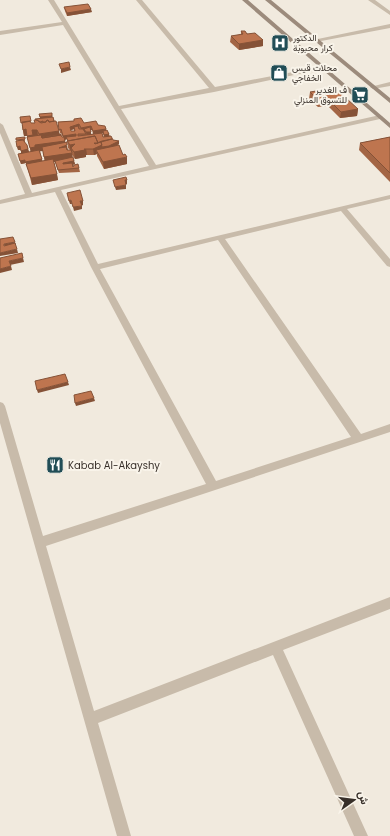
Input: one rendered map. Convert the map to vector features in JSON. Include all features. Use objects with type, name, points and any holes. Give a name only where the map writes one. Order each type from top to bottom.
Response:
[{"type":"street","points":[[51,0],[154,168]]},
{"type":"street","points":[[139,0],[214,90]]},
{"type":"street","points":[[268,0],[390,101]]},
{"type":"street","points":[[371,0],[390,13]]},
{"type":"street","points":[[250,2],[390,126]]},
{"type":"street","points":[[0,33],[65,23]]},
{"type":"street","points":[[316,40],[390,26]]},
{"type":"street","points":[[117,108],[324,68]]},
{"type":"street","points":[[373,88],[390,84]]},
{"type":"street","points":[[0,202],[380,118]]},
{"type":"street","points":[[0,125],[29,195]]},
{"type":"street","points":[[57,189],[95,267],[213,486]]},
{"type":"street","points":[[95,267],[390,197]]},
{"type":"street","points":[[342,208],[390,264]]},
{"type":"street","points":[[220,237],[358,438]]},
{"type":"street","points":[[0,407],[124,836]]},
{"type":"street","points":[[39,543],[390,428]]},
{"type":"street","points":[[90,720],[390,604]]},
{"type":"street","points":[[276,648],[361,836]]},
{"type":"building","points":[[88,4],[91,9],[67,13],[64,7]]},
{"type":"building","points":[[241,31],[245,31],[247,34],[255,33],[263,40],[239,44],[231,36],[243,34]]},
{"type":"building","points":[[69,62],[70,67],[61,69],[59,64]]},
{"type":"building","points":[[335,88],[358,109],[341,112],[329,100],[319,101],[310,92]]},
{"type":"building","points":[[52,113],[52,116],[40,117],[39,114]]},
{"type":"building","points":[[30,116],[31,121],[21,123],[20,117]]},
{"type":"building","points":[[53,117],[54,121],[49,122],[48,120],[46,122],[40,122],[35,119]]},
{"type":"building","points":[[81,118],[84,123],[96,121],[98,125],[105,126],[106,129],[93,131],[91,126],[81,128],[79,124],[70,127],[71,131],[75,131],[74,127],[78,126],[79,129],[83,129],[86,134],[78,134],[78,136],[102,133],[103,137],[111,136],[113,140],[119,141],[109,146],[102,147],[101,142],[112,139],[102,141],[98,143],[95,136],[68,141],[66,137],[76,136],[76,134],[63,136],[61,129],[59,130],[58,122],[74,121],[74,119]]},
{"type":"building","points":[[34,120],[41,123],[48,120],[49,122],[56,121],[59,131],[39,134],[37,130],[32,130],[33,135],[27,136],[26,129],[23,130],[22,122],[30,121],[31,123],[35,123]]},
{"type":"building","points":[[90,127],[91,132],[86,132],[84,129]]},
{"type":"building","points":[[107,130],[109,134],[104,135],[103,131]]},
{"type":"building","points":[[41,135],[42,138],[61,135],[64,137],[65,141],[35,145],[35,147],[30,148],[27,137]]},
{"type":"building","points":[[61,135],[42,138],[42,137]]},
{"type":"building","points":[[95,136],[98,143],[101,142],[102,145],[93,149],[84,149],[85,150],[74,152],[71,148],[75,144],[70,145],[67,141]]},
{"type":"building","points":[[25,137],[25,139],[16,140],[16,138]]},
{"type":"building","points":[[390,137],[390,173],[360,143]]},
{"type":"building","points":[[23,140],[28,149],[21,151],[20,146],[17,147],[16,141]]},
{"type":"building","points":[[67,142],[67,145],[59,148],[66,147],[67,150],[71,150],[72,153],[44,157],[42,147]]},
{"type":"building","points":[[119,145],[123,155],[125,154],[127,157],[103,162],[96,150]]},
{"type":"building","points":[[39,150],[42,159],[25,162],[25,160],[20,161],[18,154]]},
{"type":"building","points":[[73,157],[74,161],[63,164],[72,163],[73,167],[74,165],[78,164],[79,168],[58,170],[55,161]]},
{"type":"building","points":[[53,159],[57,174],[31,178],[26,164]]},
{"type":"building","points":[[126,177],[126,185],[115,187],[113,180]]},
{"type":"building","points":[[80,190],[83,201],[80,201],[82,206],[73,207],[71,200],[69,201],[67,193]]},
{"type":"building","points":[[13,237],[15,242],[4,244],[4,246],[15,243],[17,249],[0,253],[0,239]]},
{"type":"building","points":[[22,253],[23,258],[9,261],[11,266],[0,269],[0,258]]},
{"type":"building","points":[[65,374],[68,382],[37,390],[35,381]]},
{"type":"building","points":[[91,391],[94,398],[75,403],[74,395]]},
{"type":"place","name":"الدكتور كرار محبوبة","points":[[280,43]]},
{"type":"place","name":"محلات قيس الخفاجي","points":[[279,73]]},
{"type":"place","name":"ف الغدير للتسوق المنزلي","points":[[360,95]]},
{"type":"place","name":"Kabab Al-Akayshy","points":[[55,465]]}]
